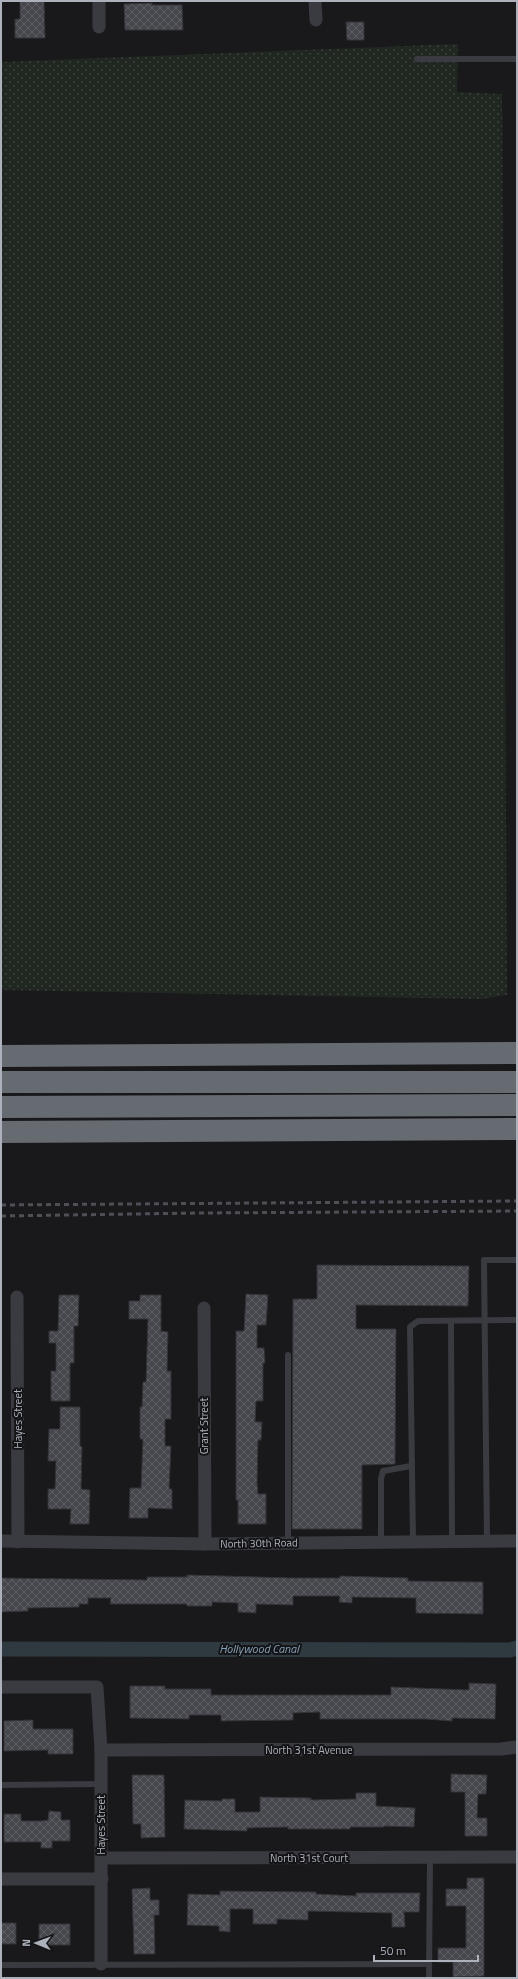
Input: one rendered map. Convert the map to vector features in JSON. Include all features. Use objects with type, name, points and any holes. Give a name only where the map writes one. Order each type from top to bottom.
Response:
[{"type":"highway","points":[[1,1056],[517,1053]]},
{"type":"highway","points":[[1,1082],[517,1082]]},
{"type":"highway","points":[[1,1107],[517,1105]]},
{"type":"highway","points":[[1,1132],[517,1128]]},
{"type":"street","points":[[99,1],[99,27]]},
{"type":"street","points":[[315,1],[316,20]]},
{"type":"street","name":"Hayes Street","points":[[17,1297],[18,1542]]},
{"type":"street","name":"Grant Street","points":[[204,1308],[205,1544]]},
{"type":"street","name":"North 30th Road","points":[[1,1541],[205,1544],[517,1541]]},
{"type":"street","name":"Hayes Street","points":[[1,1687],[97,1687],[101,1750],[101,1964]]},
{"type":"street","name":"North 31st Avenue","points":[[101,1750],[493,1749],[517,1747]]},
{"type":"street","name":"North 31st Court","points":[[102,1858],[517,1857]]},
{"type":"street","points":[[1,1879],[102,1879]]},
{"type":"lane","points":[[417,59],[517,59]]},
{"type":"lane","points":[[487,1541],[484,1260],[517,1260]]},
{"type":"lane","points":[[413,1542],[410,1327],[418,1321],[517,1320]]},
{"type":"lane","points":[[451,1321],[452,1541]]},
{"type":"lane","points":[[288,1355],[288,1543]]},
{"type":"lane","points":[[381,1542],[381,1479],[383,1471],[411,1466]]},
{"type":"lane","points":[[1,1785],[101,1784]]},
{"type":"lane","points":[[429,1978],[430,1858]]},
{"type":"lane","points":[[1,1965],[429,1964]]},
{"type":"shaded area","points":[[458,44],[457,92],[502,94],[507,995],[481,999],[1,990],[1,62]]},
{"type":"building","points":[[20,1],[44,1],[45,38],[15,38],[15,19],[20,19]]},
{"type":"building","points":[[152,3],[152,5],[182,5],[183,30],[125,30],[124,4]]},
{"type":"building","points":[[346,22],[364,22],[364,40],[347,40]]},
{"type":"building","points":[[317,1265],[469,1266],[468,1306],[356,1305],[356,1329],[396,1329],[395,1464],[362,1465],[362,1529],[292,1529],[293,1299],[317,1299]]},
{"type":"building","points":[[246,1294],[268,1295],[266,1325],[257,1325],[257,1348],[264,1348],[265,1363],[263,1363],[263,1401],[256,1401],[255,1422],[262,1422],[261,1440],[258,1440],[257,1483],[258,1494],[266,1494],[266,1524],[238,1524],[238,1500],[236,1500],[236,1331],[244,1331]]},
{"type":"building","points":[[59,1295],[79,1295],[78,1326],[74,1326],[74,1363],[70,1363],[70,1401],[51,1401],[51,1371],[56,1371],[56,1343],[49,1343],[49,1331],[58,1331]]},
{"type":"building","points":[[140,1295],[161,1295],[161,1331],[168,1332],[167,1371],[171,1371],[171,1419],[165,1419],[165,1446],[171,1446],[169,1489],[172,1489],[172,1509],[148,1508],[148,1518],[129,1518],[130,1488],[141,1488],[143,1439],[140,1439],[140,1407],[142,1407],[143,1382],[146,1382],[148,1319],[129,1319],[129,1301],[140,1301]]},
{"type":"building","points":[[60,1407],[80,1407],[80,1446],[82,1447],[81,1489],[90,1490],[89,1524],[70,1524],[71,1509],[48,1509],[48,1489],[55,1489],[56,1461],[48,1461],[49,1429],[60,1429]]},
{"type":"building","points":[[187,1575],[293,1578],[340,1578],[340,1576],[408,1578],[408,1581],[483,1582],[483,1614],[416,1613],[416,1598],[352,1597],[352,1603],[339,1602],[340,1596],[293,1596],[293,1605],[256,1604],[256,1613],[238,1612],[238,1603],[212,1602],[212,1606],[187,1606],[187,1604],[110,1604],[111,1598],[88,1598],[88,1604],[79,1604],[79,1607],[28,1608],[28,1611],[1,1612],[1,1578],[147,1580],[147,1577],[187,1577]]},
{"type":"building","points":[[469,1683],[496,1684],[495,1719],[452,1718],[452,1721],[426,1719],[320,1719],[320,1712],[293,1713],[293,1720],[221,1721],[221,1715],[189,1715],[189,1719],[130,1718],[130,1686],[165,1686],[165,1689],[211,1689],[211,1695],[391,1695],[391,1687],[469,1690]]},
{"type":"building","points":[[33,1720],[33,1729],[73,1729],[73,1754],[48,1754],[48,1750],[4,1751],[4,1721]]},
{"type":"building","points":[[451,1774],[487,1775],[486,1794],[478,1794],[477,1818],[487,1818],[487,1836],[465,1836],[465,1792],[451,1792]]},
{"type":"building","points":[[132,1775],[164,1775],[165,1837],[141,1838],[141,1824],[133,1824]]},
{"type":"building","points":[[356,1793],[376,1793],[376,1806],[415,1808],[414,1827],[384,1826],[350,1827],[350,1829],[288,1829],[288,1827],[247,1828],[247,1831],[184,1829],[185,1800],[222,1801],[222,1799],[235,1799],[235,1812],[260,1812],[260,1797],[311,1798],[311,1800],[356,1799]]},
{"type":"building","points":[[49,1811],[61,1812],[61,1820],[70,1820],[70,1841],[52,1841],[52,1848],[41,1848],[41,1842],[4,1842],[4,1814],[21,1814],[21,1821],[42,1821],[48,1820]]},
{"type":"building","points":[[467,1878],[484,1878],[484,1976],[453,1977],[453,1962],[438,1962],[438,1948],[466,1948],[466,1906],[446,1906],[446,1889],[467,1889]]},
{"type":"building","points":[[150,1888],[150,1900],[159,1900],[159,1915],[154,1915],[155,1954],[134,1954],[132,1889]]},
{"type":"building","points":[[220,1891],[316,1892],[316,1894],[356,1896],[356,1893],[420,1893],[419,1912],[404,1912],[405,1927],[392,1927],[392,1913],[308,1911],[308,1920],[277,1919],[277,1924],[253,1924],[253,1909],[230,1909],[230,1932],[219,1931],[219,1926],[187,1925],[188,1894],[220,1895]]},
{"type":"building","points":[[1,1923],[16,1923],[16,1944],[1,1944]]},
{"type":"building","points":[[39,1924],[70,1924],[70,1945],[39,1945]]},
{"type":"waterway","name":"Hollywood Canal","points":[[1,1649],[510,1650],[517,1648]]},
{"type":"railway","points":[[1,1205],[517,1201]]},
{"type":"railway","points":[[1,1216],[517,1211]]}]
